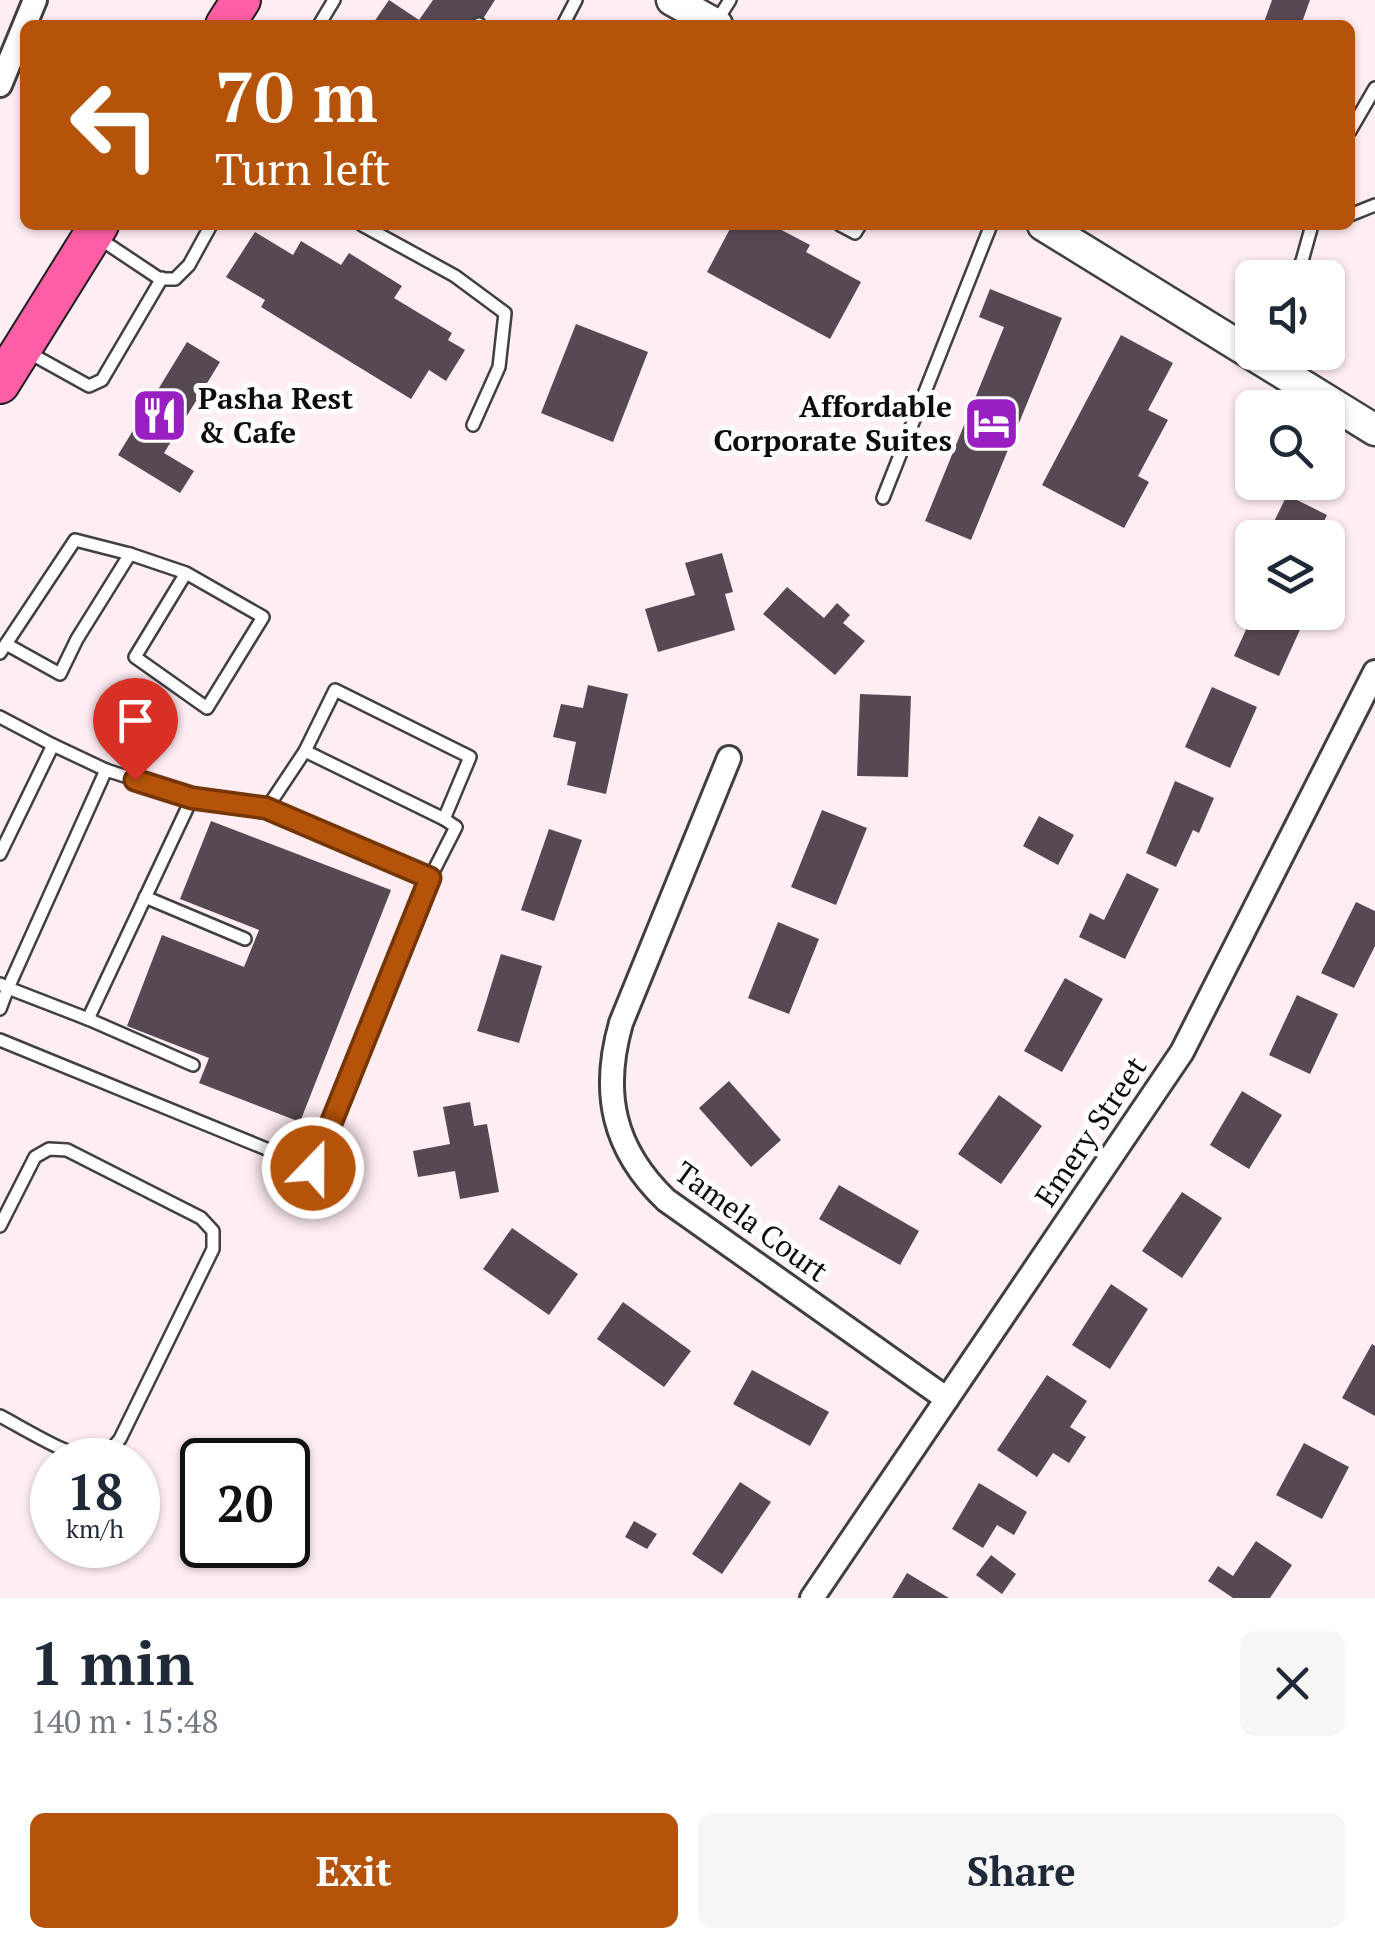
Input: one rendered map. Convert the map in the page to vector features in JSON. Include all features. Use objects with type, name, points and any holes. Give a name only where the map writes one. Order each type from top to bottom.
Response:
[{"type":"main road","points":[[0,384],[96,230]]},
{"type":"street","points":[[672,0],[720,16]]},
{"type":"street","points":[[0,85],[20,36]]},
{"type":"street","points":[[1052,230],[1235,339]]},
{"type":"street","points":[[1284,370],[1375,430]]},
{"type":"street","name":"Emery Street","points":[[812,1598],[1182,1052],[1375,672]]},
{"type":"street","name":"Tamela Court","points":[[729,758],[621,1023],[611,1087],[618,1130],[638,1170],[666,1200],[947,1399]]},
{"type":"lane","points":[[1355,122],[1375,88]]},
{"type":"lane","points":[[96,230],[162,278],[174,279],[208,230]]},
{"type":"lane","points":[[371,230],[454,276],[504,313],[499,367],[473,425]]},
{"type":"lane","points":[[883,498],[989,230]]},
{"type":"lane","points":[[1302,260],[1314,230]]},
{"type":"lane","points":[[22,348],[88,386],[102,380],[162,278]]},
{"type":"lane","points":[[130,554],[60,674],[3,649],[74,540],[130,554],[186,572],[263,617],[207,708],[136,658],[186,572]]},
{"type":"lane","points":[[266,808],[305,751],[335,690],[470,756],[444,819]]},
{"type":"lane","points":[[0,717],[106,770],[192,798],[266,808],[430,878]]},
{"type":"lane","points":[[0,854],[53,745]]},
{"type":"lane","points":[[0,1040],[313,1168],[430,878],[456,828],[305,751]]},
{"type":"lane","points":[[0,1009],[4,986],[106,770]]},
{"type":"lane","points":[[88,1019],[192,798]]},
{"type":"lane","points":[[146,897],[245,940]]},
{"type":"lane","points":[[4,986],[193,1065]]},
{"type":"lane","points":[[0,1226],[35,1156],[49,1149],[67,1150],[202,1218],[213,1231],[212,1249],[112,1449],[94,1457],[78,1456],[0,1416]]},
{"type":"building","points":[[389,0],[419,20],[375,20]]},
{"type":"building","points":[[433,0],[495,0],[482,20],[419,20]]},
{"type":"building","points":[[1272,0],[1310,0],[1303,20],[1265,20]]},
{"type":"building","points":[[729,230],[782,230],[810,245],[806,252],[861,282],[830,339],[707,272]]},
{"type":"building","points":[[255,232],[293,255],[301,241],[341,265],[349,253],[402,286],[394,298],[452,333],[448,340],[465,350],[446,381],[429,370],[411,399],[261,307],[265,300],[226,277]]},
{"type":"building","name":"Affordable Corporate Suites","points":[[990,289],[1062,318],[971,540],[925,521],[1004,327],[979,317]]},
{"type":"building","points":[[576,324],[648,352],[613,442],[541,413]]},
{"type":"building","points":[[1121,335],[1173,363],[1148,410],[1168,420],[1138,476],[1149,482],[1124,528],[1042,485]]},
{"type":"building","points":[[187,342],[220,362],[164,453],[194,471],[180,493],[118,455]]},
{"type":"building","points":[[1285,500],[1297,500],[1327,515],[1325,520],[1275,520]]},
{"type":"building","points":[[722,553],[733,592],[725,594],[735,630],[658,652],[645,609],[695,595],[685,563]]},
{"type":"building","points":[[787,587],[824,618],[837,603],[850,615],[843,623],[865,641],[835,675],[763,614]]},
{"type":"building","points":[[1246,630],[1300,630],[1279,676],[1234,656]]},
{"type":"building","points":[[588,685],[628,694],[606,794],[567,785],[576,742],[553,737],[561,704],[583,708]]},
{"type":"building","points":[[1212,687],[1257,707],[1230,768],[1185,747]]},
{"type":"building","points":[[860,694],[911,696],[908,777],[857,776]]},
{"type":"building","points":[[1175,781],[1214,798],[1199,833],[1193,830],[1176,867],[1146,853]]},
{"type":"building","points":[[822,810],[867,828],[836,905],[791,887]]},
{"type":"building","points":[[1039,816],[1074,835],[1058,865],[1023,846]]},
{"type":"building","points":[[211,821],[391,890],[300,1122],[199,1083],[209,1058],[127,1026],[162,935],[244,967],[259,930],[180,899]]},
{"type":"building","points":[[549,829],[582,840],[554,921],[521,910]]},
{"type":"building","points":[[1127,873],[1159,889],[1125,959],[1079,937],[1090,913],[1104,920]]},
{"type":"building","points":[[1356,902],[1375,911],[1375,946],[1354,988],[1321,973]]},
{"type":"building","points":[[778,922],[819,939],[789,1014],[748,998]]},
{"type":"building","points":[[501,954],[542,966],[519,1043],[477,1031]]},
{"type":"building","points":[[1065,978],[1103,999],[1062,1072],[1024,1051]]},
{"type":"building","points":[[1297,995],[1338,1014],[1310,1074],[1269,1055]]},
{"type":"building","points":[[729,1081],[781,1140],[751,1167],[699,1108]]},
{"type":"building","points":[[1242,1091],[1282,1115],[1249,1169],[1210,1145]]},
{"type":"building","points":[[999,1095],[1042,1126],[1001,1184],[958,1154]]},
{"type":"building","points":[[470,1102],[474,1126],[487,1124],[499,1192],[460,1199],[455,1171],[418,1177],[413,1151],[450,1144],[443,1107]]},
{"type":"building","points":[[839,1185],[919,1231],[900,1265],[819,1219]]},
{"type":"building","points":[[1182,1192],[1222,1218],[1182,1278],[1142,1251]]},
{"type":"building","points":[[512,1228],[578,1274],[549,1315],[483,1269]]},
{"type":"building","points":[[1111,1284],[1148,1309],[1110,1369],[1072,1345]]},
{"type":"building","points":[[623,1302],[691,1351],[664,1387],[597,1339]]},
{"type":"building","points":[[1372,1344],[1375,1346],[1375,1416],[1342,1398]]},
{"type":"building","points":[[752,1370],[829,1412],[810,1446],[733,1404]]},
{"type":"building","points":[[1047,1375],[1087,1401],[1070,1427],[1086,1437],[1069,1463],[1053,1453],[1037,1477],[997,1450]]},
{"type":"building","points":[[1304,1443],[1349,1467],[1322,1519],[1276,1495]]},
{"type":"building","points":[[740,1482],[771,1502],[722,1574],[692,1554]]},
{"type":"building","points":[[979,1483],[1027,1512],[1014,1535],[997,1525],[983,1548],[952,1529]]},
{"type":"building","points":[[634,1521],[657,1534],[647,1549],[625,1537]]},
{"type":"building","points":[[1256,1541],[1292,1565],[1270,1598],[1233,1598],[1208,1581],[1218,1566],[1233,1576]]},
{"type":"building","points":[[991,1555],[1016,1574],[1002,1594],[976,1575]]},
{"type":"building","points":[[907,1573],[949,1598],[892,1598]]},
{"type":"place","name":"Pasha Rest & Cafe","points":[[159,416]]},
{"type":"place","name":"Affordable Corporate Suites","points":[[991,424]]},
{"type":"route","points":[[135,780],[192,798],[266,808],[430,878],[313,1168]]}]
